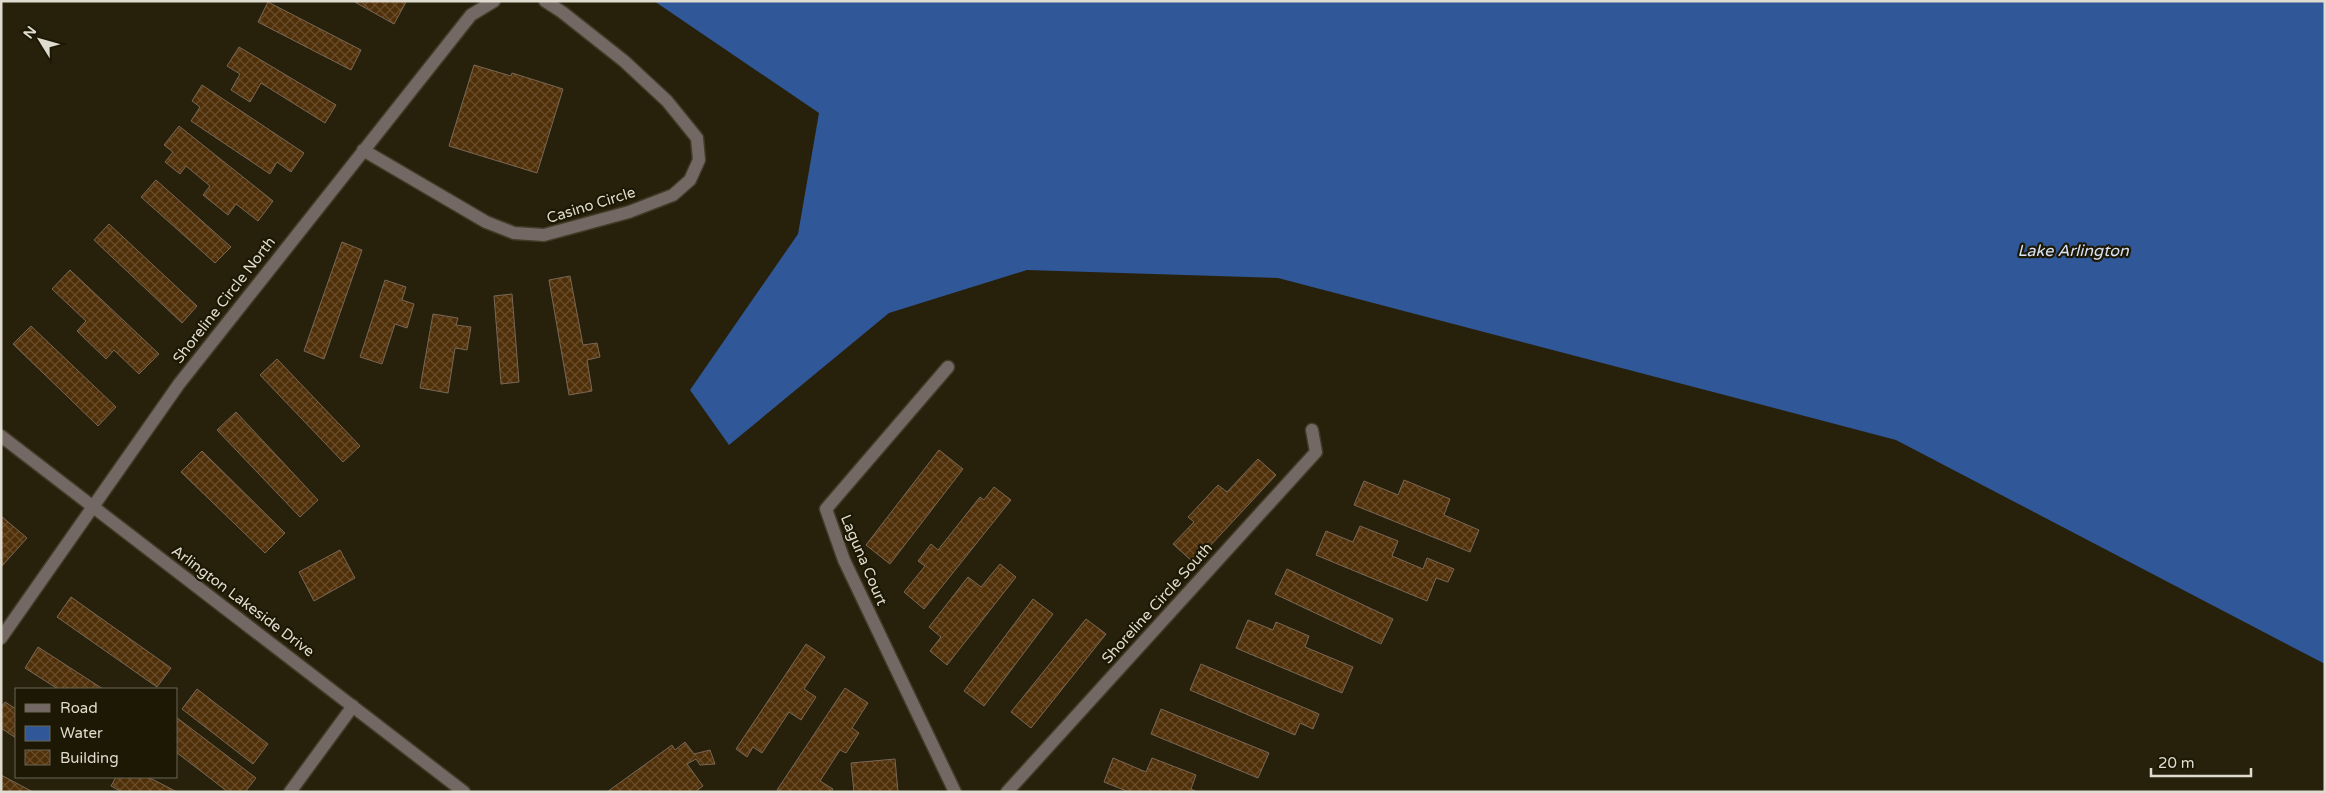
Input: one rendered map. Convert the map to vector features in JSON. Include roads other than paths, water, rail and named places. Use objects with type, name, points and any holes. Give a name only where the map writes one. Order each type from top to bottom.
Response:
[{"type":"street","name":"Shoreline Circle North","points":[[1,638],[179,384],[471,15],[494,1]]},
{"type":"street","name":"Casino Circle","points":[[363,150],[486,222],[514,233],[544,235],[629,212],[673,195],[690,180],[699,160],[697,138],[667,101],[624,61],[562,12],[545,1]]},
{"type":"street","name":"Laguna Court","points":[[948,367],[826,509],[844,560],[955,792]]},
{"type":"street","name":"Shoreline Circle South","points":[[1007,792],[1316,452],[1312,430]]},
{"type":"street","name":"Arlington Lakeside Drive","points":[[1,436],[464,792]]},
{"type":"street","points":[[290,792],[353,706]]},
{"type":"water","name":"Lake Arlington","points":[[654,1],[2325,1],[2325,664],[1896,440],[1278,278],[1027,270],[889,313],[729,445],[690,390],[798,234],[819,113]]}]
